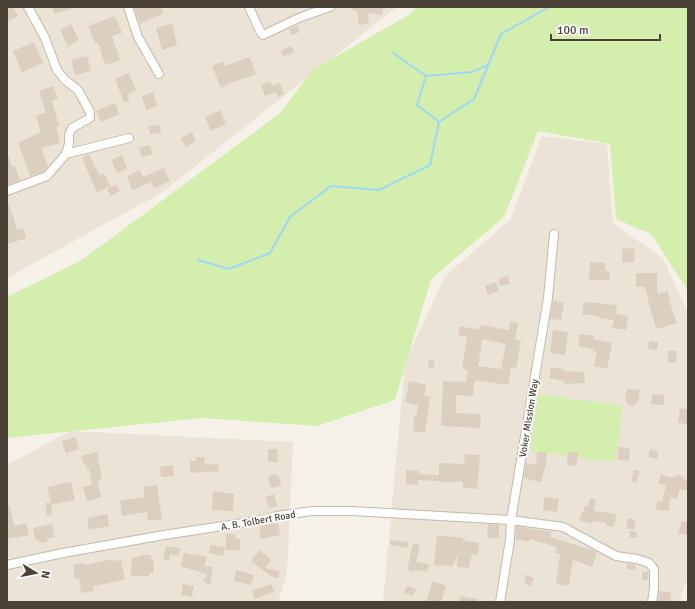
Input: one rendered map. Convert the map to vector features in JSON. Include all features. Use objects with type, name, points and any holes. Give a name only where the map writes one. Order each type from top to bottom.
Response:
[{"type":"street","points":[[7,191],[47,176],[66,154],[69,144],[69,135],[72,128],[90,118],[90,112],[78,90],[65,80],[57,70],[45,38],[28,7]]},
{"type":"street","points":[[128,7],[138,37],[159,74]]},
{"type":"street","points":[[250,7],[261,33],[264,35],[301,16],[330,7]]},
{"type":"street","points":[[66,154],[129,138]]},
{"type":"street","name":"Voker Mission Way","points":[[500,602],[510,540],[511,520],[548,298],[554,234]]},
{"type":"street","name":"A. B. Tolbert Road","points":[[7,565],[63,553],[164,535],[256,521],[312,510],[511,520],[563,527],[616,556],[637,559],[649,563],[654,569],[654,589],[652,602]]},
{"type":"shaded area","points":[[7,7],[397,7],[161,193],[7,278]]},
{"type":"shaded area","points":[[542,136],[607,144],[613,224],[663,258],[688,313],[688,574],[680,602],[383,602],[405,363],[445,276],[510,220]]},
{"type":"shaded area","points":[[70,431],[293,442],[287,573],[278,602],[7,602],[7,465]]},
{"type":"green space","points":[[417,7],[688,7],[688,291],[651,234],[616,219],[610,144],[538,131],[504,217],[431,279],[395,400],[317,426],[202,418],[7,438],[7,297],[82,260],[279,114],[314,69],[407,16]]},
{"type":"green space","points":[[538,394],[623,406],[615,462],[530,451]]},
{"type":"building","points":[[7,7],[13,7],[18,16],[7,22]]},
{"type":"building","points":[[52,7],[72,7],[72,9],[54,14]]},
{"type":"building","points":[[134,7],[161,7],[164,13],[140,24]]},
{"type":"building","points":[[351,7],[383,7],[382,15],[367,13],[369,23],[359,25],[357,11],[351,10]]},
{"type":"building","points":[[115,16],[122,33],[112,36],[120,60],[105,65],[98,42],[95,43],[88,26]]},
{"type":"building","points":[[71,24],[79,40],[68,46],[60,30]]},
{"type":"building","points":[[172,24],[177,45],[162,50],[156,28]]},
{"type":"building","points":[[298,26],[300,32],[291,35],[289,29]]},
{"type":"building","points":[[34,42],[43,63],[22,72],[13,51]]},
{"type":"building","points":[[291,46],[294,52],[283,57],[280,51]]},
{"type":"building","points":[[87,56],[91,71],[75,75],[71,60]]},
{"type":"building","points":[[250,57],[256,74],[221,88],[212,66],[223,61],[224,66]]},
{"type":"building","points":[[129,73],[136,90],[128,94],[129,101],[124,102],[115,79]]},
{"type":"building","points":[[270,81],[272,86],[280,83],[284,94],[278,97],[276,92],[265,96],[261,85]]},
{"type":"building","points":[[53,86],[58,99],[52,101],[59,126],[56,127],[60,143],[41,148],[48,167],[44,171],[30,176],[18,143],[41,132],[36,116],[46,113],[39,91]]},
{"type":"building","points":[[153,92],[157,106],[146,110],[142,96]]},
{"type":"building","points":[[115,103],[119,114],[101,122],[96,111]]},
{"type":"building","points":[[220,110],[226,124],[211,131],[205,117]]},
{"type":"building","points":[[160,125],[161,133],[150,134],[149,126]]},
{"type":"building","points":[[192,132],[196,141],[186,147],[181,138]]},
{"type":"building","points":[[150,145],[153,154],[142,157],[139,148]]},
{"type":"building","points":[[89,154],[99,175],[104,173],[110,186],[97,193],[82,158]]},
{"type":"building","points":[[7,155],[12,167],[15,166],[20,180],[7,185]]},
{"type":"building","points":[[122,155],[127,169],[117,173],[111,160]]},
{"type":"building","points":[[164,168],[170,181],[154,188],[151,182],[132,190],[127,176],[140,170],[143,177]]},
{"type":"building","points":[[116,184],[120,191],[111,196],[107,189]]},
{"type":"building","points":[[7,200],[17,230],[23,228],[26,238],[8,244],[7,239]]},
{"type":"building","points":[[623,248],[635,249],[634,262],[622,262]]},
{"type":"building","points":[[590,262],[605,263],[605,271],[610,271],[609,280],[589,280]]},
{"type":"building","points":[[636,273],[657,273],[657,294],[668,291],[672,310],[677,323],[657,329],[645,287],[636,287]]},
{"type":"building","points":[[508,276],[510,284],[500,286],[498,279]]},
{"type":"building","points":[[496,282],[499,291],[488,295],[485,286]]},
{"type":"building","points":[[553,301],[564,303],[561,320],[550,319]]},
{"type":"building","points":[[584,302],[617,305],[616,314],[628,316],[626,330],[612,328],[614,320],[582,314]]},
{"type":"building","points":[[510,322],[518,323],[515,339],[521,341],[516,368],[511,367],[508,385],[475,380],[473,396],[456,395],[456,413],[481,414],[480,428],[441,426],[443,381],[466,382],[468,370],[462,369],[467,337],[458,335],[460,326],[479,330],[480,325],[509,330]],"holes":[[[482,339],[506,344],[501,369],[478,366]]]},
{"type":"building","points":[[553,330],[568,332],[565,355],[550,353]]},
{"type":"building","points":[[580,334],[594,336],[593,339],[612,343],[607,369],[594,366],[597,352],[593,351],[593,349],[578,346]]},
{"type":"building","points":[[649,341],[658,342],[657,350],[648,349]]},
{"type":"building","points":[[668,351],[676,351],[677,362],[668,363]]},
{"type":"building","points":[[429,360],[435,361],[433,369],[428,368]]},
{"type":"building","points":[[551,367],[563,369],[563,371],[584,372],[585,383],[564,384],[564,381],[549,378]]},
{"type":"building","points":[[409,381],[426,385],[424,396],[430,397],[425,433],[413,431],[414,416],[416,416],[418,405],[405,402]]},
{"type":"building","points":[[627,389],[640,390],[638,402],[636,402],[635,405],[627,404],[627,401],[625,401]]},
{"type":"building","points":[[652,394],[664,395],[664,405],[651,404]]},
{"type":"building","points":[[680,408],[688,410],[688,425],[678,422]]},
{"type":"building","points":[[76,437],[79,449],[66,453],[62,441]]},
{"type":"building","points":[[619,447],[630,448],[629,461],[617,459]]},
{"type":"building","points":[[268,449],[277,449],[278,462],[268,462]]},
{"type":"building","points":[[650,449],[658,452],[657,459],[648,457]]},
{"type":"building","points":[[97,452],[102,480],[97,481],[101,497],[87,501],[83,487],[92,485],[89,469],[87,470],[81,456]]},
{"type":"building","points":[[537,452],[547,453],[541,482],[524,478],[526,463],[536,465]]},
{"type":"building","points":[[568,452],[578,453],[576,466],[567,465]]},
{"type":"building","points":[[465,454],[480,455],[477,489],[463,488],[463,482],[418,480],[418,485],[406,484],[406,470],[419,471],[418,474],[439,475],[439,463],[464,464]]},
{"type":"building","points":[[196,457],[204,457],[205,465],[218,463],[219,471],[190,473],[190,461],[196,461]]},
{"type":"building","points":[[173,465],[174,476],[161,477],[160,467]]},
{"type":"building","points":[[634,470],[640,471],[636,483],[631,481]]},
{"type":"building","points":[[276,474],[276,476],[279,476],[281,486],[271,488],[268,476]]},
{"type":"building","points":[[661,474],[671,478],[671,476],[676,478],[676,475],[684,477],[683,479],[688,480],[688,491],[680,489],[677,499],[670,497],[669,511],[656,510],[657,501],[662,501],[666,486],[658,483]]},
{"type":"building","points":[[71,482],[75,500],[51,505],[52,515],[47,516],[45,503],[51,503],[47,487]]},
{"type":"building","points":[[157,485],[162,519],[148,521],[147,512],[122,516],[120,501],[145,497],[143,487]]},
{"type":"building","points":[[213,491],[234,494],[233,511],[212,510]]},
{"type":"building","points":[[274,494],[277,506],[269,508],[265,497]]},
{"type":"building","points":[[544,497],[559,499],[557,512],[543,510]]},
{"type":"building","points":[[590,498],[596,499],[594,511],[616,514],[615,524],[613,527],[606,526],[607,523],[592,521],[591,524],[579,520],[585,505],[588,506]]},
{"type":"building","points":[[7,506],[10,506],[14,526],[26,523],[29,535],[7,539]]},
{"type":"building","points":[[107,514],[109,526],[89,530],[87,518]]},
{"type":"building","points":[[628,518],[636,520],[634,530],[626,528]]},
{"type":"building","points":[[682,521],[688,522],[688,535],[678,533]]},
{"type":"building","points":[[271,523],[278,523],[280,535],[261,539],[259,527]]},
{"type":"building","points":[[52,524],[55,537],[47,539],[47,542],[40,543],[39,540],[36,541],[33,528]]},
{"type":"building","points":[[488,524],[499,525],[499,538],[487,538]]},
{"type":"building","points":[[516,526],[551,532],[550,537],[597,552],[592,567],[573,560],[569,586],[556,584],[560,554],[555,553],[557,547],[530,539],[530,542],[516,539]]},
{"type":"building","points":[[630,531],[637,532],[636,538],[629,537]]},
{"type":"building","points":[[226,534],[235,534],[236,539],[240,539],[240,550],[226,550]]},
{"type":"building","points":[[437,535],[463,538],[462,540],[479,543],[478,555],[472,554],[469,568],[457,567],[457,555],[453,566],[434,565]]},
{"type":"building","points":[[390,540],[408,542],[408,548],[390,545]]},
{"type":"building","points":[[413,544],[420,545],[416,562],[429,564],[427,572],[415,570],[414,572],[407,570]]},
{"type":"building","points":[[211,545],[225,547],[223,556],[209,553]]},
{"type":"building","points":[[166,546],[180,548],[179,556],[170,554],[169,560],[163,559]]},
{"type":"building","points":[[259,550],[271,560],[265,568],[280,571],[278,578],[272,577],[251,561]]},
{"type":"building","points":[[184,553],[196,556],[197,554],[207,557],[204,566],[211,567],[213,565],[210,585],[203,581],[207,574],[180,566]]},
{"type":"building","points":[[140,555],[151,555],[151,559],[154,559],[153,573],[149,573],[149,576],[131,576],[132,557],[139,557]]},
{"type":"building","points":[[114,559],[114,561],[121,560],[125,580],[93,586],[94,591],[81,593],[79,578],[75,579],[73,565],[84,563],[85,565]]},
{"type":"building","points":[[627,563],[636,565],[635,570],[627,569]]},
{"type":"building","points":[[236,570],[254,575],[251,585],[234,581]]},
{"type":"building","points":[[642,572],[648,572],[648,580],[642,580]]},
{"type":"building","points":[[526,575],[534,578],[531,586],[524,584]]},
{"type":"building","points":[[433,581],[446,586],[441,602],[426,602]]},
{"type":"building","points":[[183,584],[194,586],[192,597],[181,595]]},
{"type":"building","points":[[271,584],[274,592],[254,599],[252,591]]},
{"type":"building","points":[[407,586],[416,589],[413,596],[404,593]]},
{"type":"building","points":[[659,591],[671,592],[670,602],[658,602]]},
{"type":"building","points":[[460,596],[477,599],[477,602],[459,602]]},
{"type":"waterway","points":[[198,260],[229,269],[270,253],[290,217],[331,186],[379,190],[430,165],[439,122],[474,99],[501,34],[549,7]]},
{"type":"waterway","points":[[393,53],[426,76],[472,72],[488,65]]},
{"type":"waterway","points":[[426,76],[417,105],[439,122]]}]
